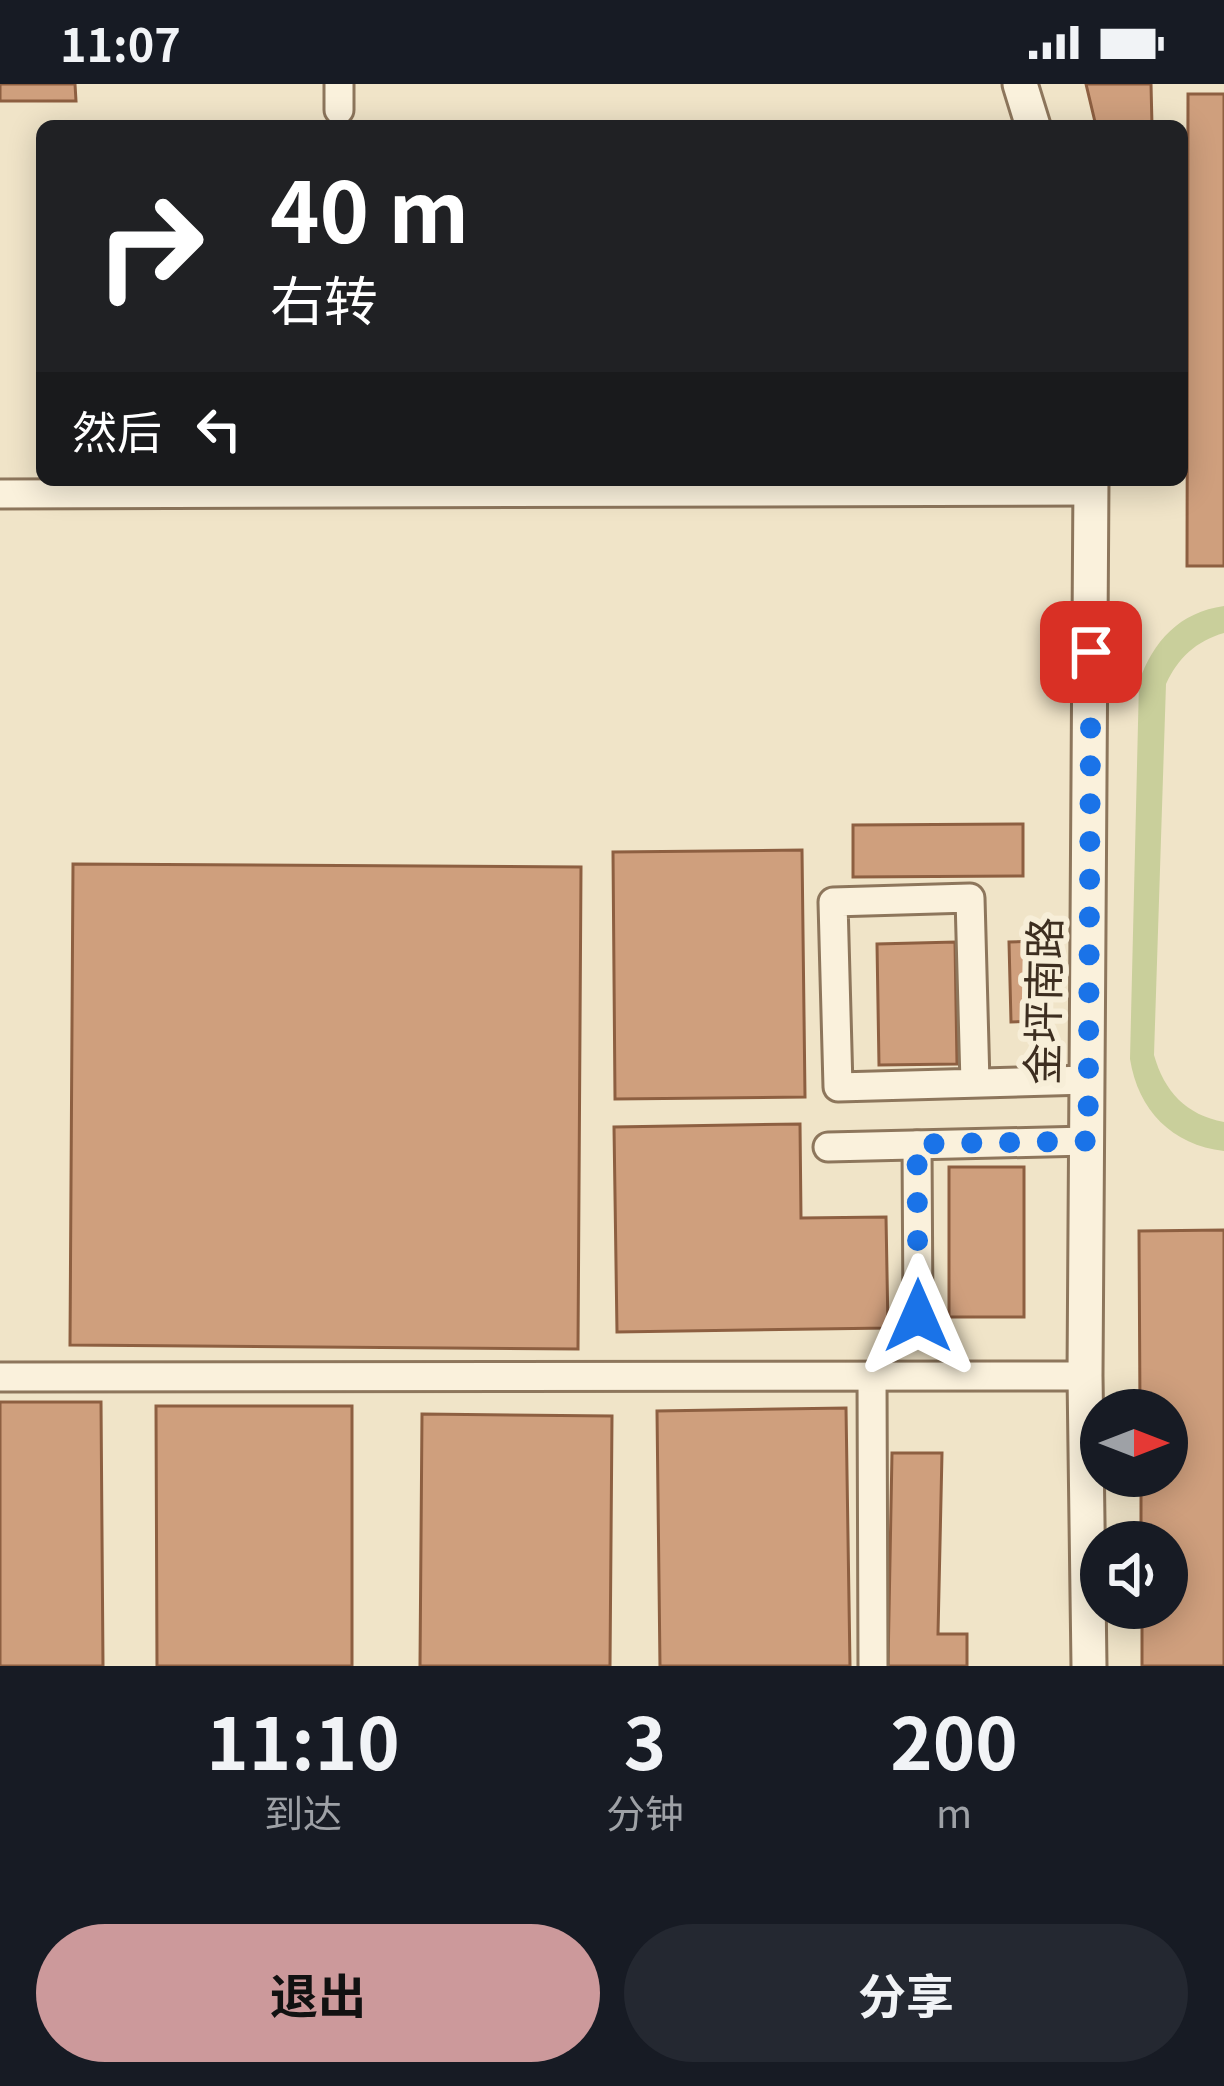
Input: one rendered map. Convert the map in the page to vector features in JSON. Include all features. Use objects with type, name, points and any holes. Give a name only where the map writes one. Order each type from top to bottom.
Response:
[{"type":"street","points":[[1020,84],[1031,120]]},
{"type":"street","points":[[0,494],[1091,486]]},
{"type":"street","name":"金坪南路","points":[[1089,1666],[1085,1376],[1091,486]]},
{"type":"street","points":[[975,1083],[970,898],[833,902],[838,1087],[1088,1080]]},
{"type":"street","points":[[828,1147],[1088,1141]]},
{"type":"street","points":[[917,1144],[918,1316]]},
{"type":"street","points":[[872,1376],[873,1666]]},
{"type":"street","points":[[0,1377],[1085,1376]]},
{"type":"green space","points":[[1224,606],[1224,633],[1189,652],[1166,684],[1154,1055],[1178,1099],[1198,1114],[1224,1122],[1224,1151],[1188,1141],[1160,1122],[1141,1094],[1130,1059],[1139,682],[1170,631],[1194,615]]},
{"type":"building","points":[[0,84],[75,84],[76,101],[0,101]]},
{"type":"building","points":[[1086,84],[1151,84],[1152,120],[1095,120]]},
{"type":"building","points":[[1188,94],[1224,94],[1224,566],[1187,566]]},
{"type":"building","points":[[1023,824],[1023,876],[853,877],[853,825]]},
{"type":"building","points":[[802,850],[805,1097],[615,1099],[613,852]]},
{"type":"building","points":[[73,864],[581,867],[578,1349],[70,1345]]},
{"type":"building","points":[[1043,941],[1045,1021],[1011,1022],[1009,942]]},
{"type":"building","points":[[955,942],[957,1064],[879,1065],[877,944]]},
{"type":"building","points":[[800,1124],[801,1218],[886,1217],[888,1328],[617,1332],[614,1127]]},
{"type":"building","points":[[949,1167],[1024,1167],[1024,1317],[949,1317]]},
{"type":"building","points":[[1224,1230],[1224,1666],[1142,1666],[1142,1629],[1188,1629],[1188,1521],[1141,1521],[1141,1497],[1188,1497],[1188,1389],[1140,1389],[1139,1231]]},
{"type":"building","points":[[0,1402],[101,1402],[103,1666],[0,1666]]},
{"type":"building","points":[[156,1406],[352,1406],[352,1666],[157,1666]]},
{"type":"building","points":[[846,1408],[850,1666],[660,1666],[657,1411]]},
{"type":"building","points":[[422,1414],[612,1416],[610,1666],[420,1666]]},
{"type":"building","points":[[892,1453],[942,1453],[938,1634],[967,1634],[967,1666],[888,1666]]},
{"type":"route","points":[[918,1316],[917,1144],[1088,1141],[1091,652]]}]
